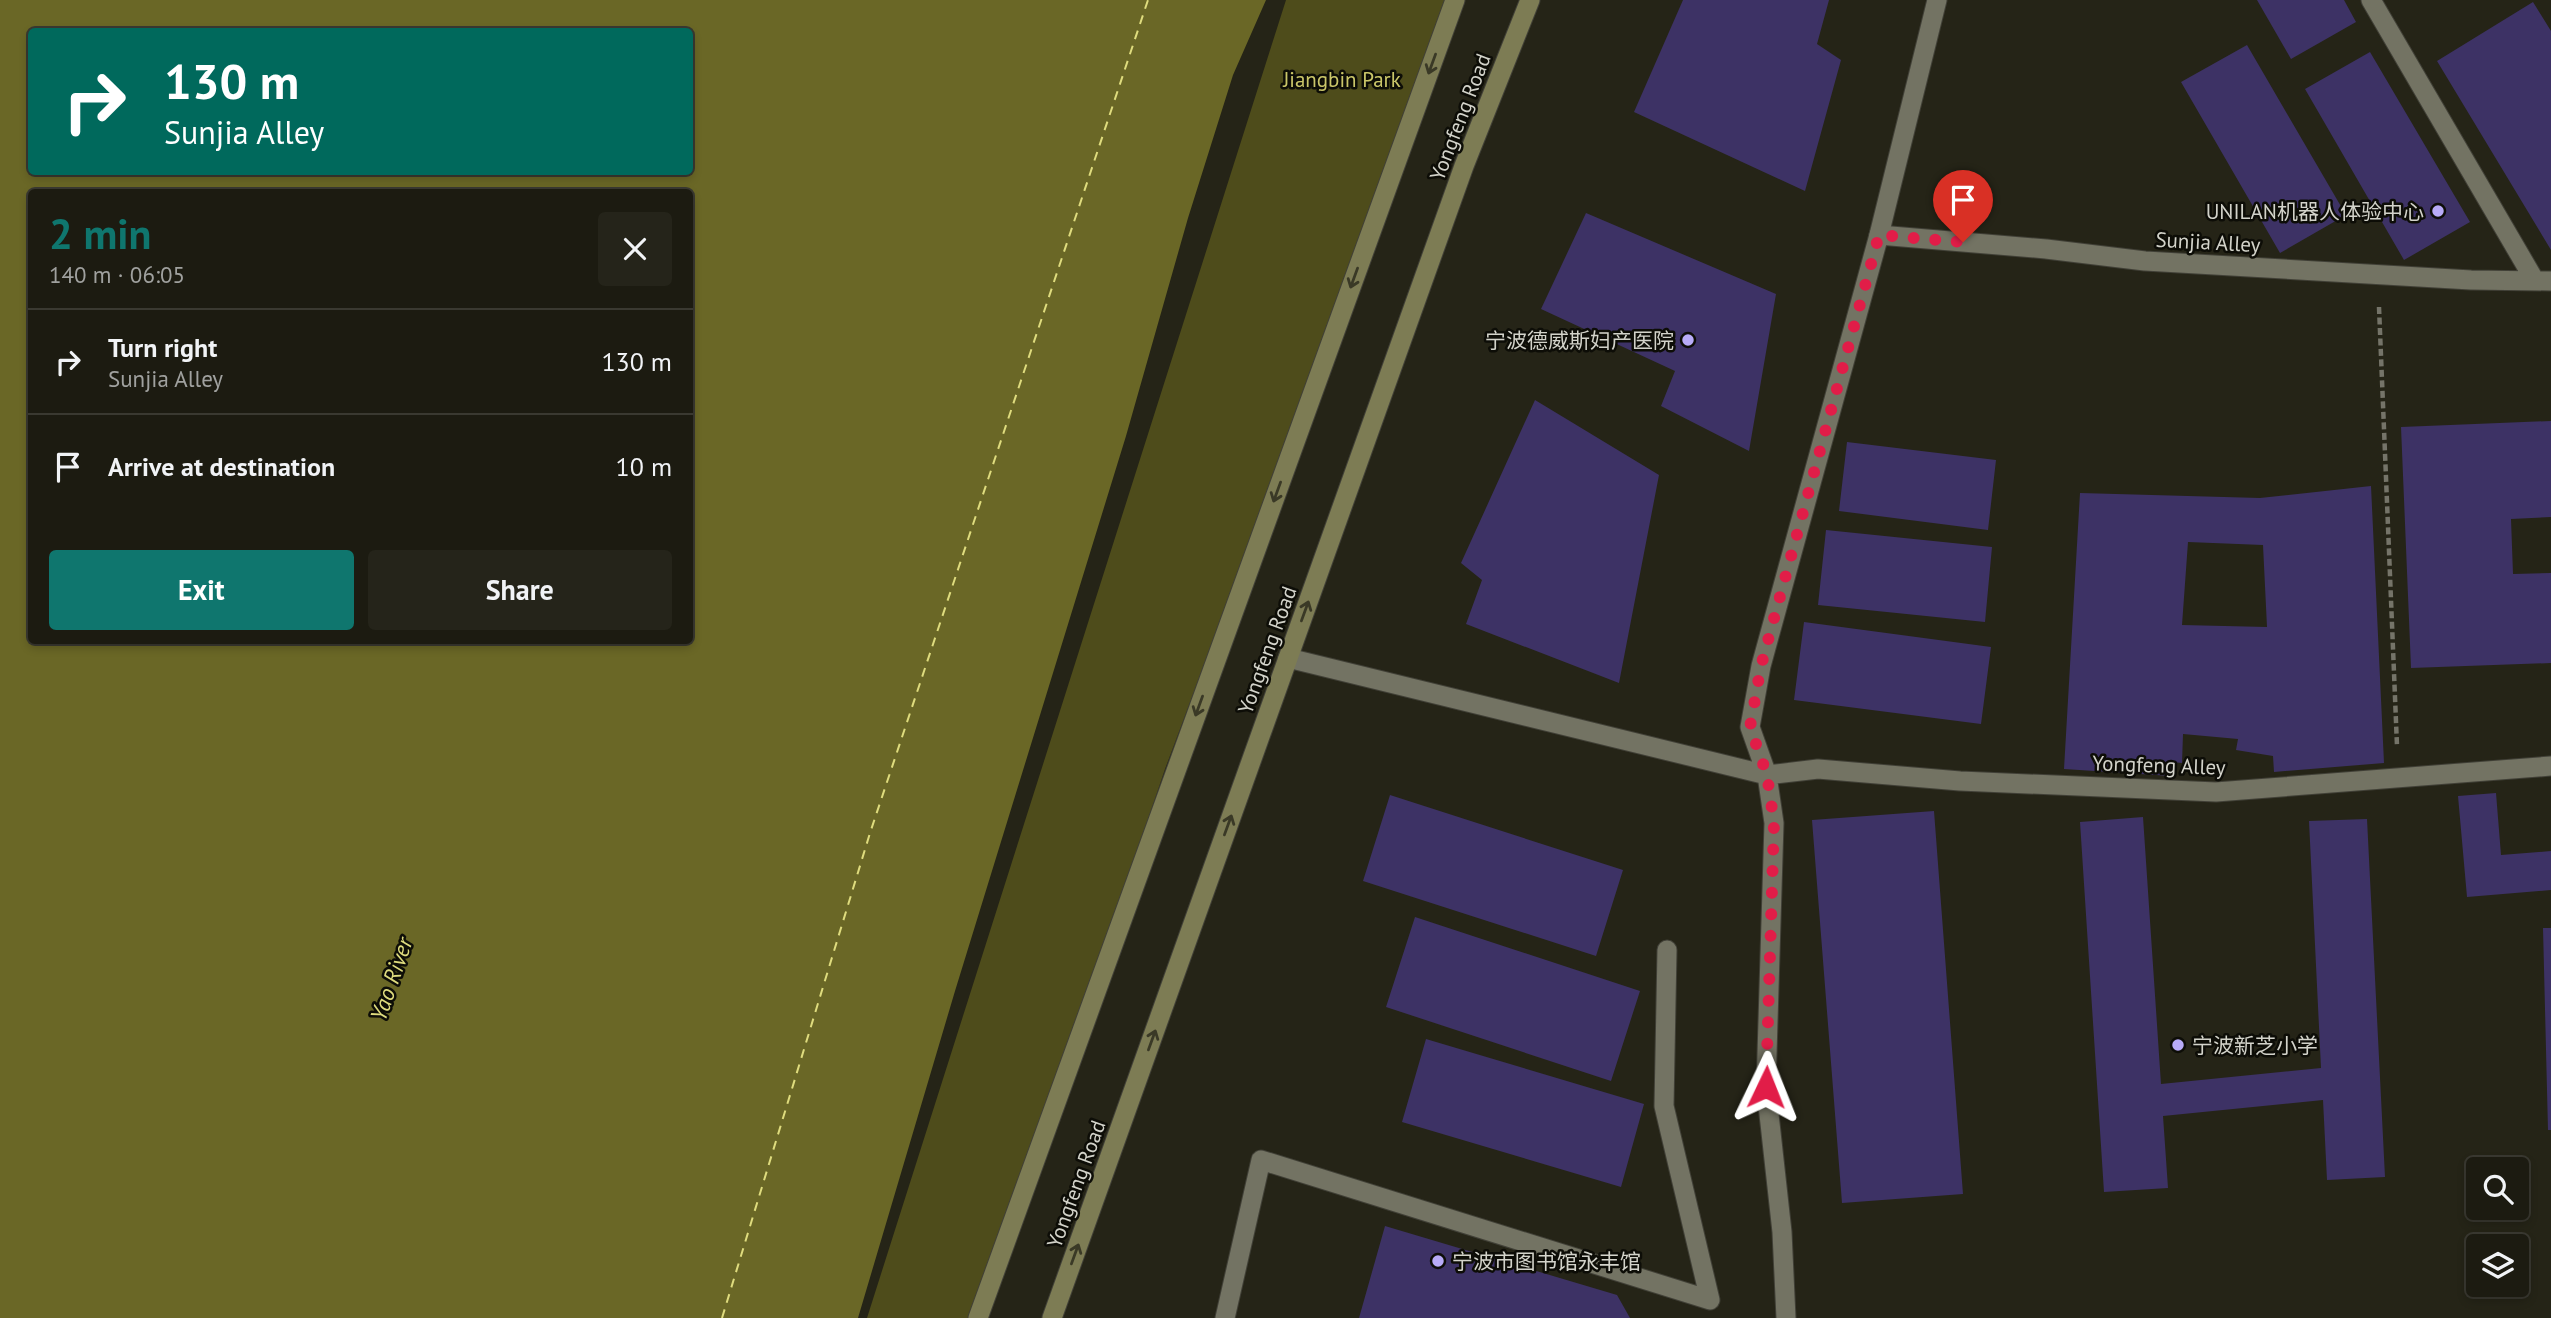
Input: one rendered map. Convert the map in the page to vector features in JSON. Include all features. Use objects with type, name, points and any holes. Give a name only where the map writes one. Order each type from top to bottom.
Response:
[{"type":"main road","name":"Yongfeng Road","points":[[978,1318],[1455,0]]},
{"type":"main road","name":"Yongfeng Road","points":[[1052,1318],[1464,166],[1530,0]]},
{"type":"street","points":[[1786,1318],[1782,1231],[1766,1087],[1774,823],[1767,775],[1750,727],[1761,666],[1879,235],[1937,0]]},
{"type":"street","name":"Sunjia Alley","points":[[2371,0],[2543,281]]},
{"type":"street","name":"Sunjia Alley","points":[[1879,235],[2046,249],[2145,261],[2543,281]]},
{"type":"street","points":[[1288,658],[1767,775]]},
{"type":"street","name":"Yongfeng Alley","points":[[1767,775],[1818,769],[1960,781],[2216,792],[2551,766]]},
{"type":"street","points":[[1225,1318],[1261,1160],[1710,1300],[1664,1106],[1667,950]]},
{"type":"path","points":[[2378,274],[2398,777]]},
{"type":"green space","name":"Jiangbin Park","points":[[1286,0],[1455,0],[1165,769],[981,1318],[867,1318]]},
{"type":"water","name":"Yao River","points":[[0,0],[1266,0],[1233,75],[1188,218],[1126,436],[955,991],[858,1318],[0,1318]]},
{"type":"building","points":[[1683,0],[1829,0],[1817,44],[1841,60],[1805,191],[1634,112]]},
{"type":"building","points":[[2257,0],[2344,0],[2356,22],[2291,59]]},
{"type":"building","points":[[2533,2],[2551,31],[2551,250],[2437,61]]},
{"type":"building","points":[[2247,45],[2346,215],[2280,253],[2181,82]]},
{"type":"building","points":[[2370,52],[2470,222],[2404,260],[2305,89]]},
{"type":"building","name":"宁波德威斯妇产医院","points":[[1586,213],[1776,294],[1749,451],[1661,406],[1675,371],[1541,309]]},
{"type":"building","points":[[1535,400],[1659,475],[1619,683],[1466,624],[1482,580],[1461,563]]},
{"type":"building","points":[[2551,421],[2551,517],[2511,519],[2513,574],[2551,573],[2551,663],[2411,668],[2401,427]]},
{"type":"building","points":[[1847,442],[1996,460],[1988,530],[1839,511]]},
{"type":"building","points":[[2371,486],[2384,763],[2274,772],[2273,756],[2236,750],[2238,739],[2183,734],[2182,763],[2172,762],[2171,776],[2064,769],[2080,493],[2260,498]],"holes":[[[2188,542],[2263,545],[2267,627],[2182,625]]]},
{"type":"building","points":[[1826,530],[1992,547],[1985,622],[1818,605]]},
{"type":"building","points":[[1804,622],[1991,647],[1981,724],[1794,700]]},
{"type":"building","points":[[2496,793],[2501,855],[2551,851],[2551,890],[2467,897],[2458,796]]},
{"type":"building","points":[[1390,795],[1623,870],[1596,956],[1363,881]]},
{"type":"building","points":[[1934,811],[1963,1194],[1842,1203],[1812,820]]},
{"type":"building","points":[[2143,817],[2161,1084],[2321,1068],[2309,821],[2367,819],[2385,1177],[2327,1180],[2323,1100],[2163,1116],[2168,1188],[2104,1192],[2080,822]]},
{"type":"building","points":[[1415,917],[1640,991],[1611,1081],[1386,1007]]},
{"type":"building","points":[[2543,928],[2551,928],[2551,1130],[2548,1130]]},
{"type":"building","points":[[1426,1039],[1644,1104],[1621,1187],[1402,1122]]},
{"type":"building","name":"宁波市图书馆永丰馆","points":[[1385,1226],[1617,1295],[1630,1318],[1359,1318]]},
{"type":"ferry route","points":[[722,1318],[870,833],[1148,0]]},
{"type":"place","name":"UNILAN机器人体验中心","points":[[2438,211]]},
{"type":"place","name":"宁波德威斯妇产医院","points":[[1688,340]]},
{"type":"place","name":"宁波新芝小学","points":[[2178,1045]]},
{"type":"place","name":"宁波市图书馆永丰馆","points":[[1438,1261]]},
{"type":"route","points":[[1766,1087],[1774,823],[1767,775],[1750,727],[1761,666],[1879,235],[1963,242]]}]
